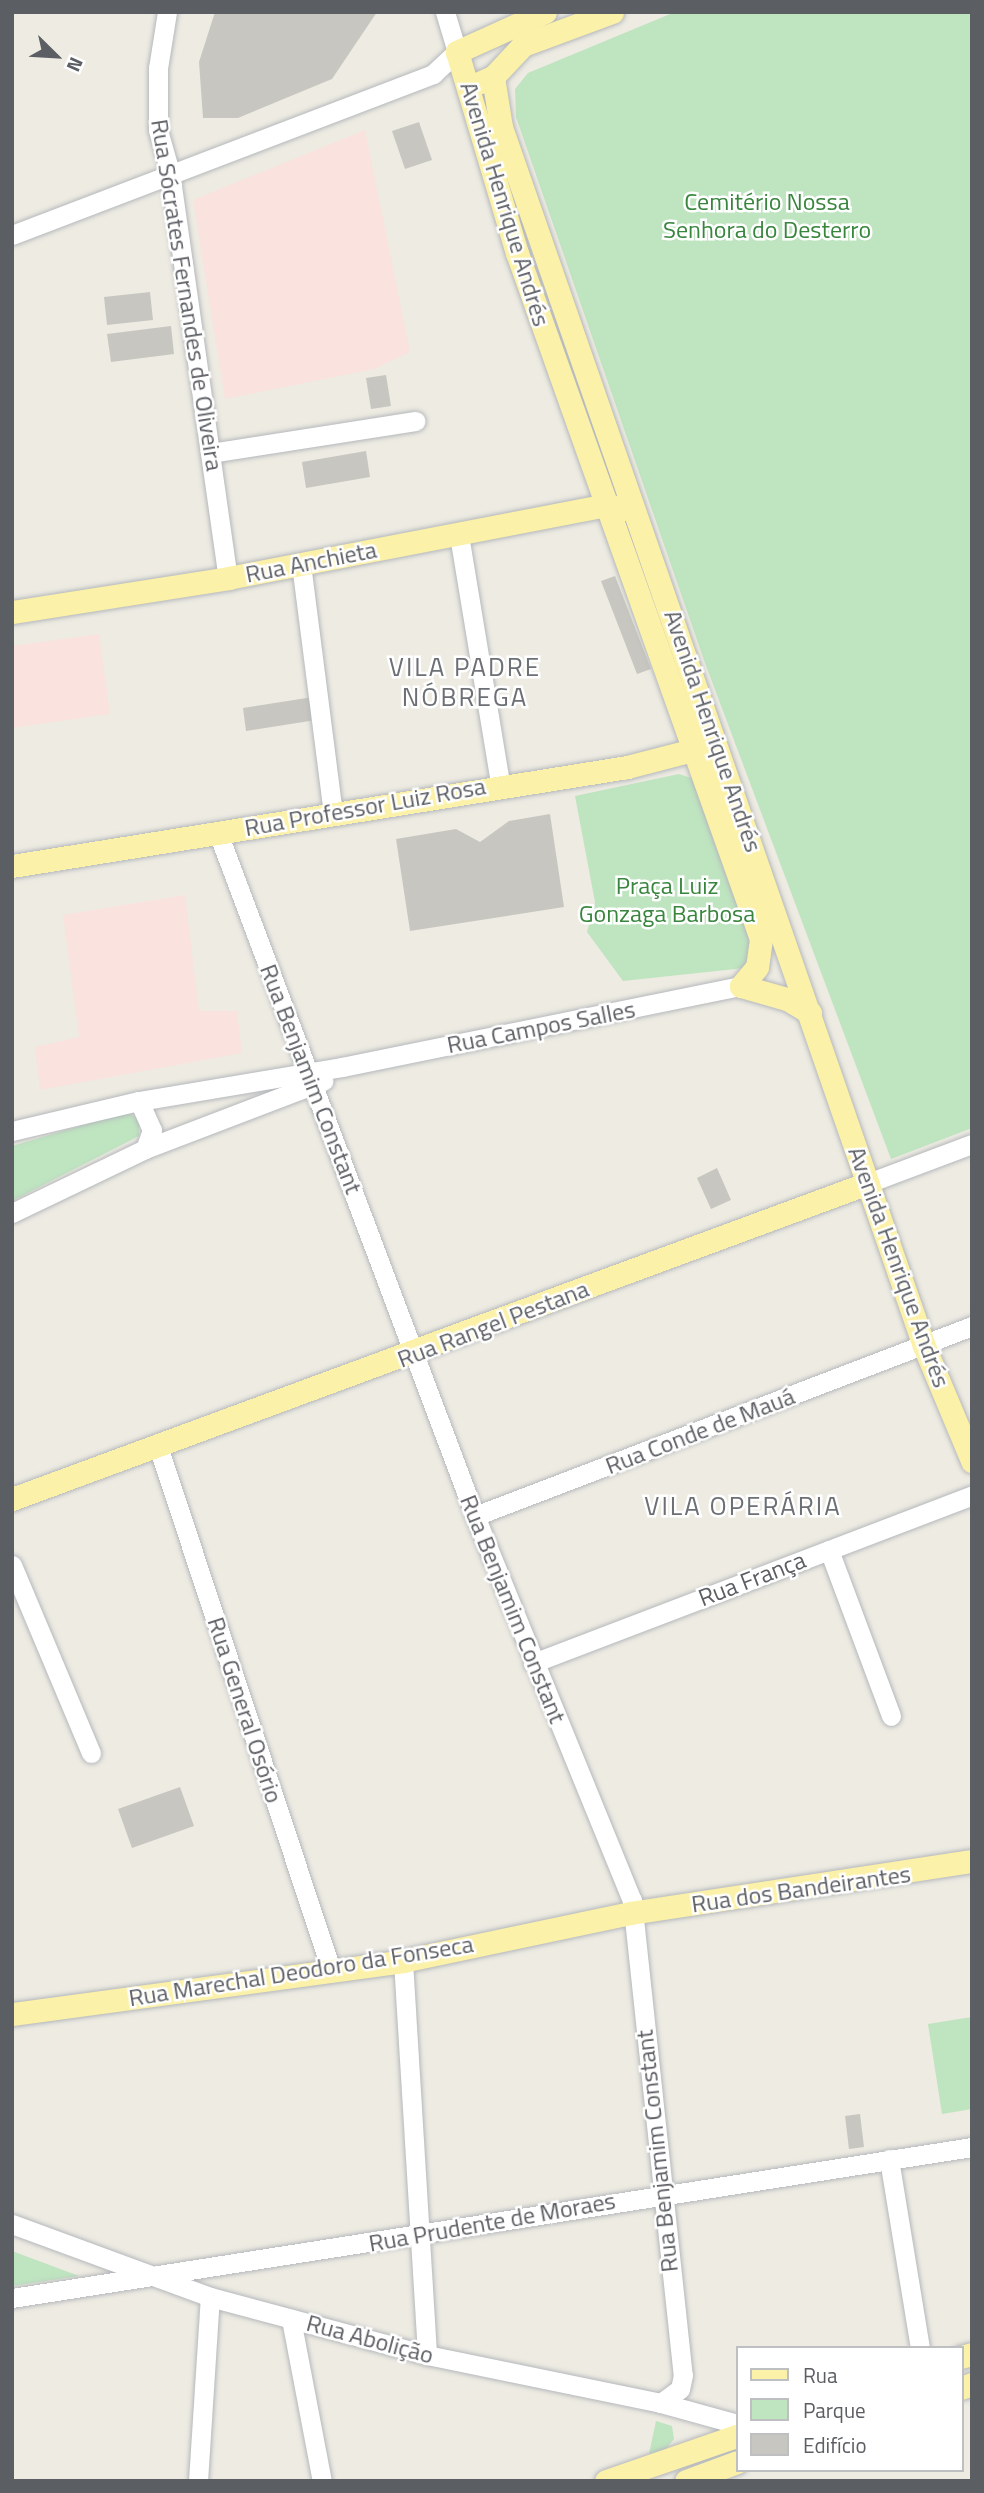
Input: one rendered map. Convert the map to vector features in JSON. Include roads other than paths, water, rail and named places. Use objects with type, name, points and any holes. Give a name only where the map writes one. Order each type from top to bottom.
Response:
[{"type":"main road","points":[[457,52],[545,12]]},
{"type":"main road","points":[[469,87],[494,77],[523,45],[612,12]]},
{"type":"main road","name":"Avenida Henrique Andrés","points":[[457,52],[517,253],[608,505],[707,747],[810,1013],[925,1346],[972,1461]]},
{"type":"main road","name":"Avenida Henrique Andrés","points":[[494,77],[501,127],[658,566],[761,939],[757,967],[741,986]]},
{"type":"main road","points":[[517,253],[521,239],[540,237]]},
{"type":"main road","points":[[608,505],[624,510],[658,566]]},
{"type":"main road","name":"Rua Anchieta","points":[[12,612],[228,578],[608,505]]},
{"type":"main road","name":"Rua Professor Luiz Rosa","points":[[12,866],[218,833],[707,747]]},
{"type":"main road","points":[[741,986],[787,999],[810,1013]]},
{"type":"main road","name":"Rua Rangel Pestana","points":[[12,1499],[159,1449],[868,1183]]},
{"type":"main road","name":"Rua dos Bandeirantes","points":[[631,1913],[972,1861]]},
{"type":"main road","name":"Rua Marechal Deodoro da Fonseca","points":[[12,2014],[403,1961],[631,1913]]},
{"type":"main road","points":[[606,2481],[736,2436]]},
{"type":"main road","points":[[686,2481],[736,2462]]},
{"type":"street","name":"Rua Sócrates Fernandes de Oliveira","points":[[167,12],[158,68],[158,130],[170,172],[228,578]]},
{"type":"street","name":"Avenida Henrique Andrés","points":[[444,12],[457,52]]},
{"type":"street","points":[[12,235],[170,172],[433,74],[457,52]]},
{"type":"street","points":[[433,74],[469,87]]},
{"type":"street","points":[[211,453],[416,421]]},
{"type":"street","points":[[459,535],[500,783]]},
{"type":"street","points":[[301,564],[333,813]]},
{"type":"street","name":"Rua Benjamim Constant","points":[[218,833],[416,1353],[475,1516],[632,1900],[631,1913],[683,2375],[680,2389],[661,2403]]},
{"type":"street","name":"Rua Campos Salles","points":[[12,1131],[139,1101],[308,1069],[342,1067],[741,986]]},
{"type":"street","name":"Rua Campos Salles","points":[[12,1213],[145,1149],[314,1088],[342,1067]]},
{"type":"street","points":[[139,1101],[152,1130],[145,1149]]},
{"type":"street","name":"Rua Rangel Pestana","points":[[868,1183],[972,1144]]},
{"type":"street","name":"Rua Conde de Mauá","points":[[475,1516],[972,1326]]},
{"type":"street","name":"Rua General Osório","points":[[159,1449],[331,1970]]},
{"type":"street","name":"Rua França","points":[[533,1663],[972,1496]]},
{"type":"street","points":[[829,1550],[891,1716]]},
{"type":"street","points":[[12,1565],[91,1753]]},
{"type":"street","points":[[403,1961],[427,2355]]},
{"type":"street","name":"Rua Prudente de Moraes","points":[[12,2298],[420,2235],[662,2193],[972,2147]]},
{"type":"street","points":[[889,2159],[920,2346]]},
{"type":"street","name":"Rua Abolição","points":[[12,2224],[210,2297],[427,2355],[661,2403],[736,2424]]},
{"type":"street","points":[[198,2481],[210,2297]]},
{"type":"street","points":[[291,2319],[322,2481]]},
{"type":"district","name":"VILA PADRE NÓBREGA","points":[[465,682]]},
{"type":"district","name":"VILA OPERÁRIA","points":[[743,1506]]},
{"type":"park label","name":"Cemitério Nossa Senhora do Desterro","points":[[767,216]]},
{"type":"park label","name":"Praça Luiz Gonzaga Barbosa","points":[[667,900]]}]
